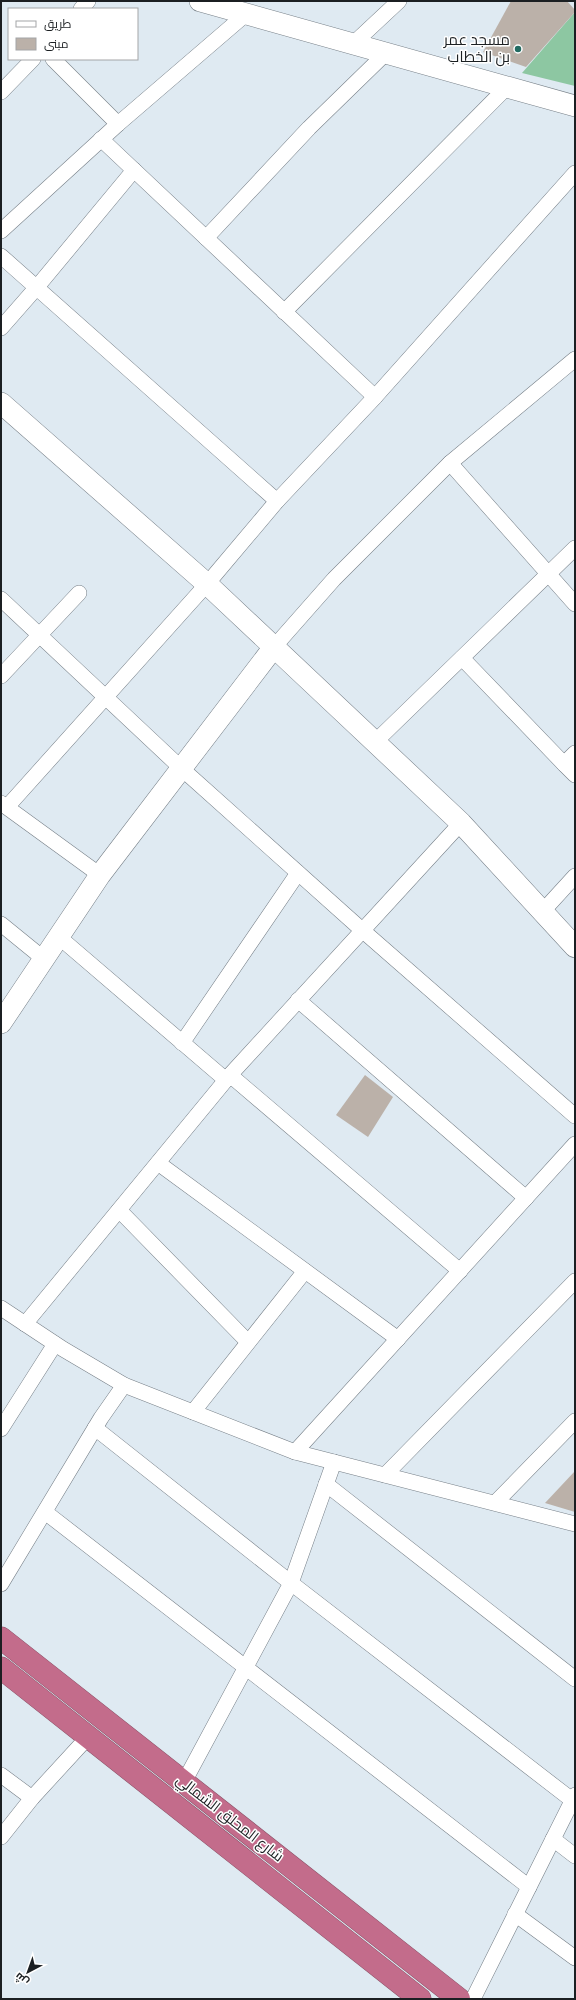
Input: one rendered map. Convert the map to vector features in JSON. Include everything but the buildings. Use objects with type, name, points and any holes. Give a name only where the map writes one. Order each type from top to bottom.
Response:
[{"type":"highway","name":"شارع المحلق الشمالي","points":[[1,1638],[459,1999]]},
{"type":"highway","name":"شارع المحلق الشمالي","points":[[1,1668],[420,1999]]},
{"type":"street","points":[[354,44],[399,1]]},
{"type":"street","points":[[205,2],[575,106]]},
{"type":"street","points":[[1,231],[101,139],[246,14]]},
{"type":"street","points":[[206,238],[309,128],[386,53]]},
{"type":"street","points":[[1,92],[32,60]]},
{"type":"street","points":[[54,60],[118,124]]},
{"type":"street","points":[[284,312],[507,87]]},
{"type":"street","points":[[101,139],[375,397]]},
{"type":"street","points":[[1,328],[134,170]]},
{"type":"street","points":[[100,875],[4,805],[106,697],[276,502],[375,397],[575,173]]},
{"type":"street","points":[[1,256],[276,502]]},
{"type":"street","points":[[1,1023],[100,875],[274,647],[334,579],[450,464],[575,359]]},
{"type":"street","points":[[1,403],[206,584],[461,823],[575,947]]},
{"type":"street","points":[[450,464],[575,604]]},
{"type":"street","points":[[375,742],[549,575],[575,548]]},
{"type":"street","points":[[1,676],[40,636],[79,592]]},
{"type":"street","points":[[1,599],[182,768],[298,873],[575,1116]]},
{"type":"street","points":[[462,658],[575,775]]},
{"type":"street","points":[[564,764],[575,753]]},
{"type":"street","points":[[25,1324],[228,1077],[461,823]]},
{"type":"street","points":[[182,1043],[298,873]]},
{"type":"street","points":[[543,911],[575,876]]},
{"type":"street","points":[[1,924],[44,959]]},
{"type":"street","points":[[59,937],[182,1043],[228,1077],[460,1271]]},
{"type":"street","points":[[298,1000],[526,1198]]},
{"type":"street","points":[[296,1452],[575,1144]]},
{"type":"street","points":[[158,1163],[398,1339]]},
{"type":"street","points":[[119,1210],[248,1342]]},
{"type":"street","points":[[193,1412],[305,1271]]},
{"type":"street","points":[[385,1475],[575,1281]]},
{"type":"street","points":[[1,1309],[55,1344],[124,1385],[296,1452],[575,1524]]},
{"type":"street","points":[[1,1429],[55,1344]]},
{"type":"street","points":[[1,1584],[95,1428],[124,1385]]},
{"type":"street","points":[[495,1503],[575,1421]]},
{"type":"street","points":[[95,1428],[291,1583],[574,1798],[473,1999]]},
{"type":"street","points":[[184,1782],[291,1583],[334,1462]]},
{"type":"street","points":[[326,1484],[575,1679]]},
{"type":"street","points":[[45,1512],[529,1887]]},
{"type":"street","points":[[1,1837],[32,1798],[88,1737]]},
{"type":"street","points":[[1,1775],[32,1798]]},
{"type":"street","points":[[553,1839],[575,1856]]},
{"type":"street","points":[[515,1914],[575,1958]]},
{"type":"green space","points":[[575,12],[575,86],[522,73]]},
{"type":"place","name":"مسجد عمر بن الخطاب","points":[[518,49]]}]
